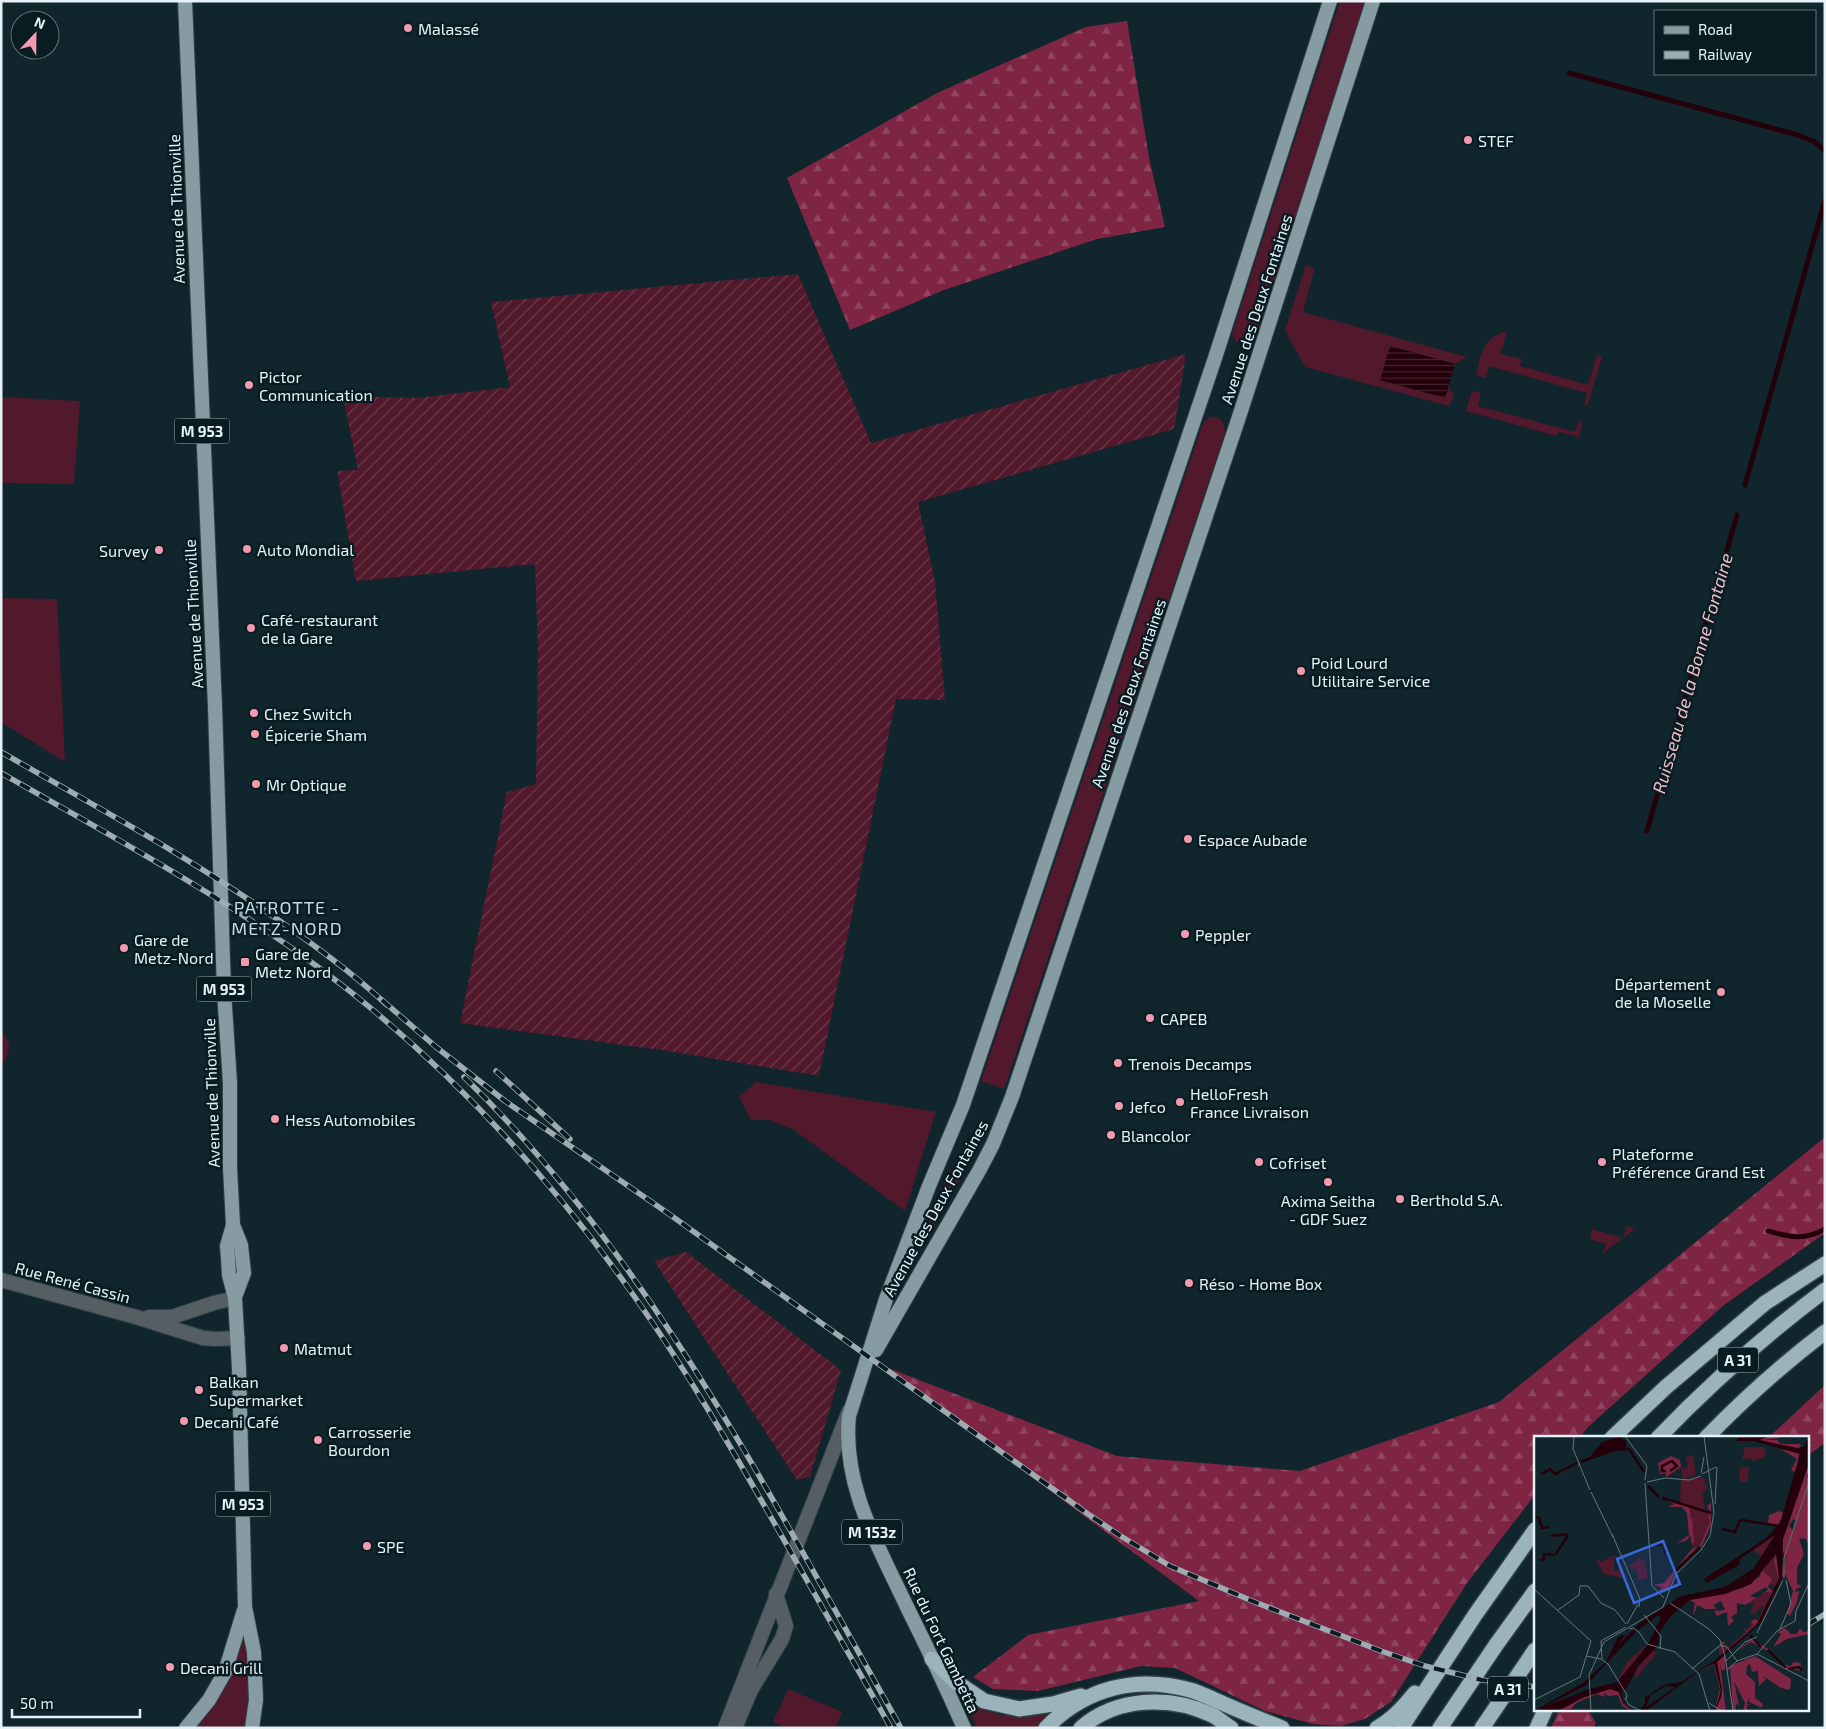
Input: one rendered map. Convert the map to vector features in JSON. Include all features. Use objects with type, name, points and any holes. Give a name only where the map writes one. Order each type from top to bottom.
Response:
[{"type":"highway","points":[[1614,1436],[1666,1387],[1765,1303],[1825,1264]]},
{"type":"highway","name":"A 31","points":[[1660,1436],[1730,1367],[1779,1325],[1825,1290]]},
{"type":"highway","name":"A 31","points":[[1708,1436],[1761,1386],[1825,1332]]},
{"type":"highway","points":[[1376,1728],[1386,1723],[1406,1704],[1474,1615],[1534,1531]]},
{"type":"highway","name":"A 31","points":[[1440,1728],[1534,1592]]},
{"type":"highway","points":[[1401,1728],[1474,1615]]},
{"type":"highway","name":"A 31","points":[[1482,1728],[1534,1651]]},
{"type":"highway","points":[[932,1658],[956,1682],[984,1701],[1019,1709],[1053,1704],[1120,1686],[1157,1684],[1191,1690],[1282,1728]]},
{"type":"highway","points":[[1046,1728],[1071,1707],[1101,1690]]},
{"type":"highway","points":[[1081,1728],[1114,1708],[1150,1701],[1184,1705],[1212,1715],[1231,1728]]},
{"type":"highway","points":[[1537,1728],[1544,1712]]},
{"type":"main road","name":"Avenue de Thionville","points":[[185,1],[215,707],[224,991],[230,1083],[230,1168],[233,1225],[228,1246],[238,1338],[245,1607]]},
{"type":"main road","name":"Avenue des Deux Fontaines","points":[[854,1396],[886,1299],[929,1186],[963,1105],[1215,358],[1330,1]]},
{"type":"main road","name":"Avenue des Deux Fontaines","points":[[862,1372],[980,1169],[1012,1097],[1227,454],[1374,1]]},
{"type":"main road","name":"Rue du Fort Gambetta","points":[[854,1396],[847,1436],[851,1472],[859,1498],[866,1518],[964,1728]]},
{"type":"main road","name":"M 953","points":[[186,1728],[208,1700],[225,1672],[245,1607]]},
{"type":"main road","name":"M 953","points":[[245,1607],[254,1652],[256,1700],[252,1728]]},
{"type":"street","name":"Rue René Cassin","points":[[1,1280],[136,1317],[203,1338],[238,1338]]},
{"type":"street","name":"Rue René Cassin","points":[[136,1317],[172,1317],[235,1298]]},
{"type":"street","name":"Avenue des Deux Fontaines","points":[[725,1728],[854,1396]]},
{"type":"street","points":[[735,1728],[751,1690],[782,1639],[786,1626],[776,1594]]},
{"type":"shaded area","points":[[1340,1],[1365,1],[1256,341],[1249,345],[1242,345],[1236,341],[1232,334]]},
{"type":"shaded area","points":[[1306,265],[1312,267],[1314,271],[1303,312],[1467,357],[1455,364],[1390,346],[1445,398],[1449,387],[1454,396],[1449,406],[1305,367],[1285,330]]},
{"type":"shaded area","points":[[798,274],[871,443],[1186,354],[1174,429],[918,502],[935,582],[945,700],[896,699],[819,1076],[668,1051],[460,1023],[507,792],[536,784],[538,652],[535,564],[356,581],[337,471],[358,470],[343,396],[417,398],[510,387],[491,302]]},
{"type":"shaded area","points":[[1507,332],[1500,354],[1522,359],[1520,366],[1588,385],[1597,355],[1602,357],[1588,404],[1584,406],[1587,393],[1489,366],[1485,378],[1476,375],[1481,355],[1487,343],[1492,338]]},
{"type":"shaded area","points":[[1390,346],[1455,364],[1445,398],[1380,380]]},
{"type":"shaded area","points":[[1472,391],[1481,393],[1478,406],[1575,432],[1579,420],[1582,425],[1579,437],[1558,432],[1557,436],[1466,411]]},
{"type":"shaded area","points":[[1,397],[80,401],[74,484],[1,483]]},
{"type":"shaded area","points":[[1210,417],[1222,421],[1225,433],[1004,1089],[981,1081],[1202,426]]},
{"type":"shaded area","points":[[1,598],[57,599],[65,762],[1,722]]},
{"type":"shaded area","points":[[1,1031],[7,1039],[9,1048],[7,1057],[1,1065]]},
{"type":"shaded area","points":[[756,1082],[936,1112],[905,1211],[794,1130],[769,1120],[751,1120],[739,1097]]},
{"type":"shaded area","points":[[954,1168],[960,1170],[960,1179],[919,1251],[948,1172]]},
{"type":"shaded area","points":[[1627,1226],[1635,1229],[1602,1254],[1606,1244],[1590,1239],[1592,1229],[1623,1238]]},
{"type":"shaded area","points":[[686,1252],[841,1370],[810,1477],[797,1480],[654,1261]]},
{"type":"shaded area","points":[[245,1607],[252,1728],[186,1728],[209,1700]]},
{"type":"shaded area","points":[[788,1689],[842,1712],[835,1728],[786,1728],[773,1722]]},
{"type":"shaded area","points":[[965,1701],[999,1715],[1050,1714],[1035,1728],[977,1728]]},
{"type":"green space","points":[[1127,21],[1149,158],[1165,227],[1097,239],[944,290],[850,330],[787,178],[937,93],[1086,27]]},
{"type":"green space","points":[[1825,1137],[1825,1233],[1724,1305],[1588,1427],[1581,1436],[1534,1436],[1534,1496],[1467,1583],[1391,1702],[1365,1719],[1341,1726],[1313,1724],[1265,1711],[1175,1668],[1141,1666],[1038,1691],[993,1689],[973,1677],[1028,1635],[1199,1601],[880,1365],[1117,1456],[1300,1471],[1499,1402]]},
{"type":"green space","points":[[1825,1385],[1825,1443],[1808,1455],[1808,1436],[1770,1436]]},
{"type":"green space","points":[[1558,1712],[1589,1712],[1596,1723],[1593,1728],[1551,1728]]},
{"type":"waterway","name":"Ruisseau de la Bonne Fontaine","points":[[1569,73],[1798,135],[1815,142],[1825,151]]},
{"type":"waterway","name":"Ruisseau de la Bonne Fontaine","points":[[1745,485],[1825,200]]},
{"type":"waterway","name":"Ruisseau de la Bonne Fontaine","points":[[1647,831],[1737,515]]},
{"type":"waterway","name":"Ruisseau de la Bonne Fontaine","points":[[1768,1231],[1797,1237],[1810,1235],[1825,1229]]},
{"type":"railway","points":[[1,752],[152,839],[226,885],[321,951],[387,1005]]},
{"type":"railway","points":[[1,773],[145,855],[285,944],[373,1010],[410,1042],[480,1109],[545,1181],[576,1219],[606,1257],[670,1349],[704,1402],[891,1728]]},
{"type":"railway","points":[[382,1000],[436,1047],[505,1101],[669,1214],[1088,1514],[1170,1566],[1257,1603],[1425,1666],[1482,1680],[1534,1687]]},
{"type":"railway","points":[[496,1071],[570,1139]]},
{"type":"railway","points":[[464,1077],[532,1148],[594,1224],[651,1303],[705,1386],[756,1471],[901,1728]]},
{"type":"railway","points":[[1808,1624],[1825,1614]]},
{"type":"place","name":"Malassé","points":[[408,28]]},
{"type":"place","name":"STEF","points":[[1468,140]]},
{"type":"place","name":"Pictor Communication","points":[[249,385]]},
{"type":"place","name":"Auto Mondial","points":[[247,549]]},
{"type":"place","name":"Survey","points":[[159,550]]},
{"type":"place","name":"Café-restaurant de la Gare","points":[[251,628]]},
{"type":"place","name":"Poid Lourd Utilitaire Service","points":[[1301,671]]},
{"type":"place","name":"Chez Switch","points":[[254,713]]},
{"type":"place","name":"Épicerie Sham","points":[[255,734]]},
{"type":"place","name":"Mr Optique","points":[[256,784]]},
{"type":"place","name":"Espace Aubade","points":[[1188,839]]},
{"type":"place","name":"Peppler","points":[[1185,934]]},
{"type":"place","name":"Gare de Metz-Nord","points":[[124,948]]},
{"type":"place","name":"Gare de Metz Nord","points":[[245,962]]},
{"type":"place","name":"Département de la Moselle","points":[[1721,992]]},
{"type":"place","name":"CAPEB","points":[[1150,1018]]},
{"type":"place","name":"Trenois Decamps","points":[[1118,1063]]},
{"type":"place","name":"HelloFresh France Livraison","points":[[1180,1102]]},
{"type":"place","name":"Jefco","points":[[1119,1106]]},
{"type":"place","name":"Hess Automobiles","points":[[275,1119]]},
{"type":"place","name":"Blancolor","points":[[1111,1135]]},
{"type":"place","name":"Cofriset","points":[[1259,1162]]},
{"type":"place","name":"Plateforme Préférence Grand Est","points":[[1602,1162]]},
{"type":"place","name":"Axima Seitha - GDF Suez","points":[[1328,1182]]},
{"type":"place","name":"Berthold S.A.","points":[[1400,1199]]},
{"type":"place","name":"Réso - Home Box","points":[[1189,1283]]},
{"type":"place","name":"Matmut","points":[[284,1348]]},
{"type":"place","name":"Balkan Supermarket","points":[[199,1390]]},
{"type":"place","name":"Decani Café","points":[[184,1421]]},
{"type":"place","name":"Carrosserie Bourdon","points":[[318,1440]]},
{"type":"place","name":"SPE","points":[[367,1546]]},
{"type":"place","name":"Decani Grill","points":[[170,1667]]},
{"type":"district","name":"PATROTTE - METZ-NORD","points":[[287,918]]}]
